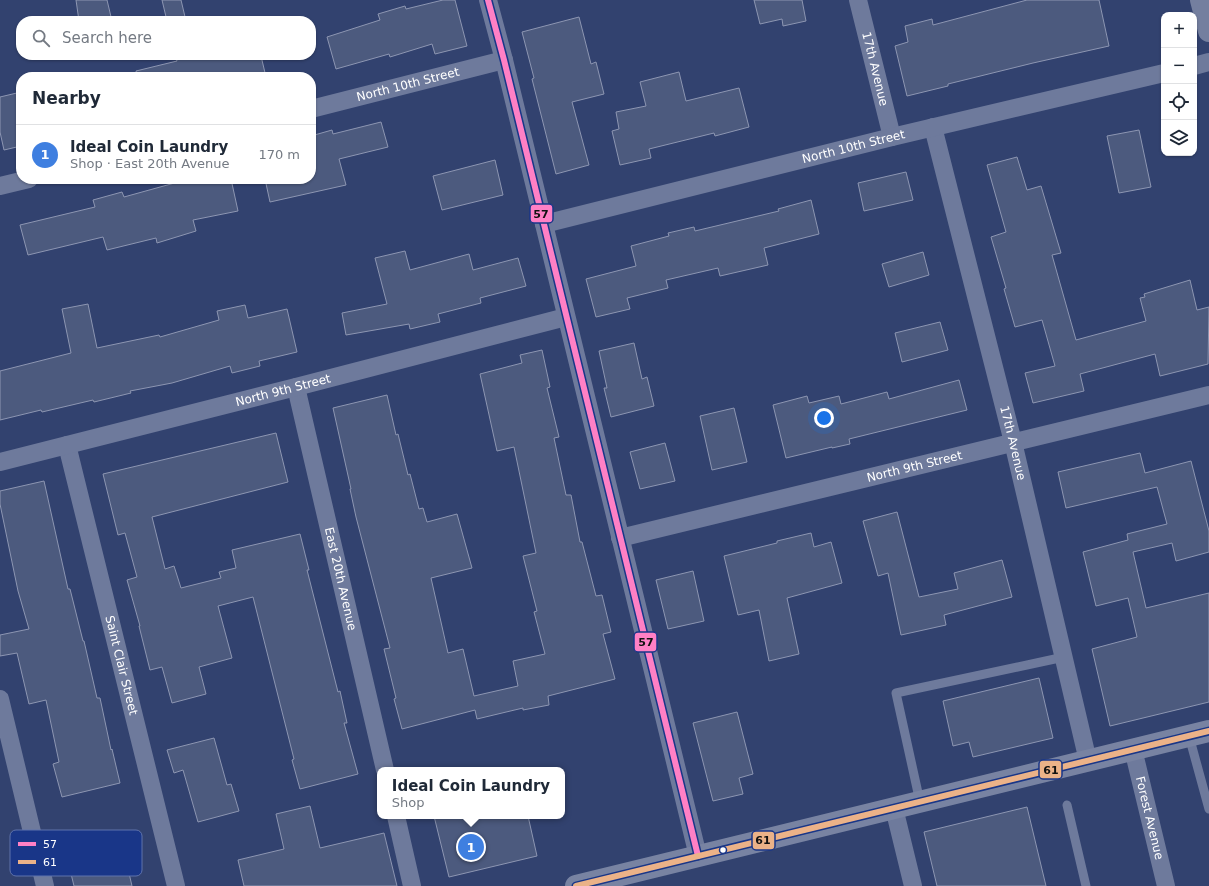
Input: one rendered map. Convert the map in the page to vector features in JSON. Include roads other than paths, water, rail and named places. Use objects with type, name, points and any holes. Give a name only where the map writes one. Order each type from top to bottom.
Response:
[{"type":"main road","points":[[1201,0],[1209,27]]},
{"type":"main road","points":[[576,886],[1199,733]]},
{"type":"street","points":[[488,0],[504,60],[698,856]]},
{"type":"street","name":"17th Avenue","points":[[858,0],[892,137]]},
{"type":"street","name":"North 10th Street","points":[[316,108],[504,60]]},
{"type":"street","points":[[1197,65],[1209,62]]},
{"type":"street","name":"North 10th Street","points":[[544,224],[933,127],[1161,74]]},
{"type":"street","name":"17th Avenue","points":[[933,127],[1013,442],[1088,761]]},
{"type":"street","points":[[0,186],[16,182]]},
{"type":"street","name":"North 9th Street","points":[[0,462],[566,317]]},
{"type":"street","name":"East 20th Avenue","points":[[296,387],[384,767]]},
{"type":"street","name":"North 9th Street","points":[[620,538],[1209,395]]},
{"type":"street","name":"Saint Clair Street","points":[[67,445],[176,886]]},
{"type":"street","points":[[0,699],[32,830]]},
{"type":"street","name":"Forest Avenue","points":[[1133,749],[1166,886]]},
{"type":"street","points":[[894,808],[913,886]]},
{"type":"street","points":[[397,819],[412,886]]},
{"type":"street","points":[[43,876],[45,886]]},
{"type":"lane","points":[[920,802],[896,693],[1064,656]]},
{"type":"lane","points":[[1199,733],[1209,810]]},
{"type":"lane","points":[[1067,805],[1086,886]]},
{"type":"place","name":"Ideal Coin Laundry","points":[[471,847]]}]
